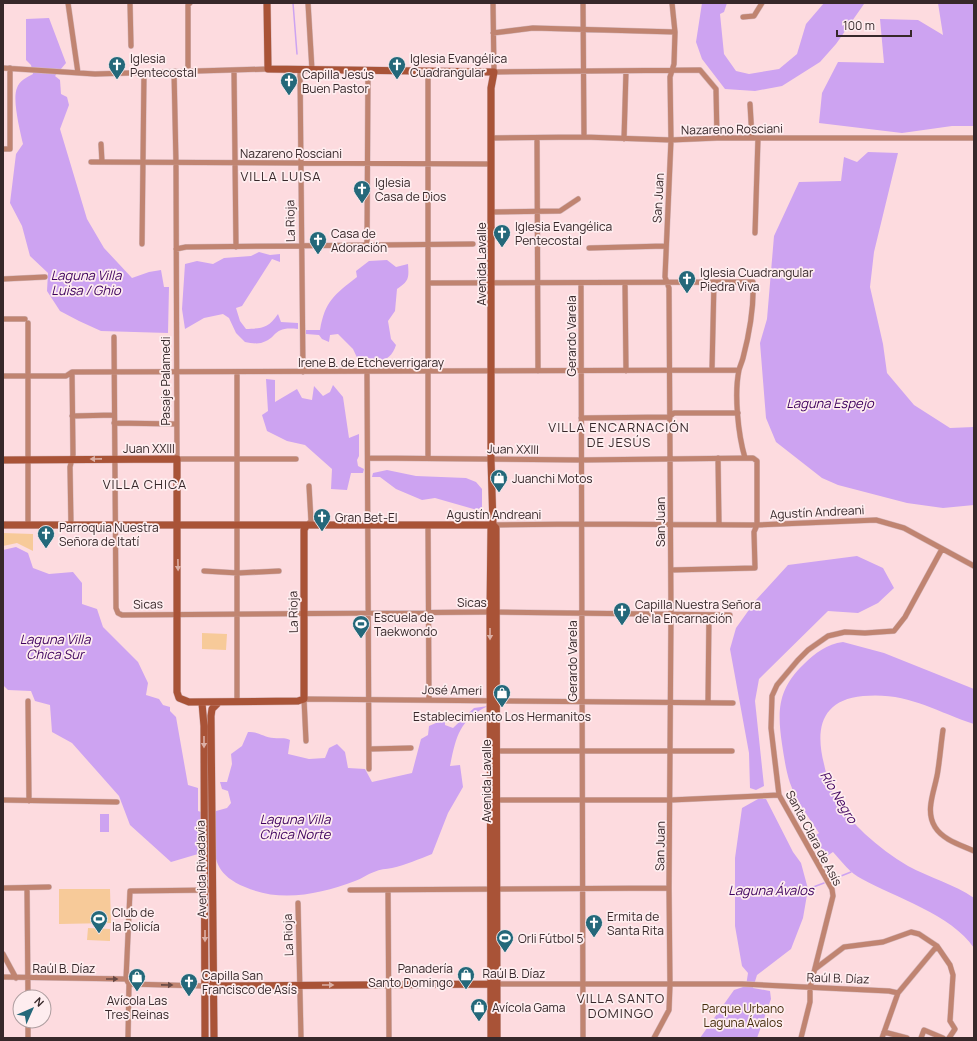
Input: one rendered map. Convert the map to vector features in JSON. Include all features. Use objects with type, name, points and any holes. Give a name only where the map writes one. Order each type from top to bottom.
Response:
[{"type":"street","points":[[68,3],[78,74]]},
{"type":"street","points":[[130,3],[131,46]]},
{"type":"street","points":[[188,71],[188,5],[190,3]]},
{"type":"street","points":[[267,3],[268,70]]},
{"type":"street","points":[[308,3],[312,70]]},
{"type":"street","name":"Avenida Lavalle","points":[[492,3],[494,72],[491,88],[491,460],[493,525],[496,528],[493,612],[494,984],[492,1038]]},
{"type":"street","points":[[583,3],[584,137]]},
{"type":"street","name":"San Juan","points":[[654,1038],[669,1010],[670,985],[669,888],[671,800],[671,525],[668,370],[669,288],[666,282],[665,246],[671,140],[670,77],[672,70],[675,32],[672,3]]},
{"type":"street","points":[[743,17],[754,16],[762,3]]},
{"type":"street","points":[[493,33],[532,28],[583,31],[675,32]]},
{"type":"street","points":[[3,68],[78,74],[234,70],[584,72],[700,70],[716,89],[717,138]]},
{"type":"street","points":[[3,149],[10,149],[10,68]]},
{"type":"street","points":[[234,70],[236,246]]},
{"type":"street","name":"La Rioja","points":[[300,70],[303,372]]},
{"type":"street","points":[[367,245],[368,70]]},
{"type":"street","name":"Pasaje Palamedi","points":[[174,71],[176,163],[177,692]]},
{"type":"street","points":[[428,71],[428,458]]},
{"type":"street","points":[[624,139],[626,71]]},
{"type":"street","points":[[142,244],[144,73]]},
{"type":"street","points":[[750,104],[755,138],[754,233]]},
{"type":"street","name":"Nazareno Rosciani","points":[[491,138],[584,137],[671,140],[717,138],[974,138]]},
{"type":"street","points":[[537,138],[538,371]]},
{"type":"street","points":[[101,144],[102,162]]},
{"type":"street","name":"Nazareno Rosciani","points":[[92,162],[427,162],[491,164]]},
{"type":"street","points":[[492,212],[560,211],[578,199]]},
{"type":"street","points":[[176,249],[236,246],[473,244]]},
{"type":"street","points":[[588,248],[665,246]]},
{"type":"street","points":[[3,279],[45,277]]},
{"type":"street","points":[[712,369],[714,282]]},
{"type":"street","points":[[428,284],[753,282],[754,302],[743,358],[739,370],[739,440],[745,458]]},
{"type":"street","name":"Gerardo Varela","points":[[581,283],[583,1038]]},
{"type":"street","points":[[625,283],[626,370]]},
{"type":"street","points":[[3,319],[27,321],[28,525]]},
{"type":"street","points":[[114,336],[116,526]]},
{"type":"street","name":"Irene B. de Etcheverrigaray","points":[[3,376],[66,376],[72,372],[176,373],[739,370]]},
{"type":"street","points":[[71,525],[70,467],[72,372]]},
{"type":"street","points":[[237,372],[237,701]]},
{"type":"street","points":[[367,372],[370,613],[368,700],[370,769]]},
{"type":"street","points":[[581,418],[669,418],[674,414],[738,413]]},
{"type":"street","points":[[72,416],[114,415]]},
{"type":"street","points":[[114,424],[177,424]]},
{"type":"street","name":"Juan XXIII","points":[[3,460],[177,458],[296,459]]},
{"type":"street","name":"Juan XXIII","points":[[368,458],[491,460],[753,458],[757,461],[757,525]]},
{"type":"street","points":[[718,458],[719,525]]},
{"type":"street","name":"La Rioja","points":[[306,741],[303,614],[304,530],[311,521],[309,486]]},
{"type":"street","name":"Agustín Andreani","points":[[3,526],[368,526],[581,524],[757,525],[876,520],[904,528],[974,566]]},
{"type":"street","points":[[428,525],[427,612],[429,700]]},
{"type":"street","points":[[671,570],[755,568],[754,532],[757,525]]},
{"type":"street","name":"Sicas","points":[[116,526],[116,608],[118,613],[122,615],[427,612],[730,615]]},
{"type":"street","name":"Santa Clara de Asís","points":[[801,1038],[810,1002],[810,988],[832,902],[832,889],[779,795],[771,728],[772,696],[777,685],[808,650],[828,636],[845,632],[865,634],[894,631],[905,617],[942,549]]},
{"type":"street","points":[[204,571],[238,573],[279,571]]},
{"type":"street","points":[[708,702],[709,615]]},
{"type":"street","name":"José Ameri","points":[[177,692],[179,698],[183,700],[202,703],[237,701],[298,701],[304,699],[671,701],[733,703]]},
{"type":"street","points":[[28,701],[29,801]]},
{"type":"street","name":"Avenida Rivadavia","points":[[202,703],[204,726],[205,808],[208,827],[212,890],[214,1038]]},
{"type":"street","name":"Avenida Rivadavia","points":[[205,1038],[204,890],[208,827],[212,810],[211,716],[212,709],[218,703]]},
{"type":"street","points":[[943,730],[938,770],[931,803],[931,817],[935,828],[946,837],[974,851]]},
{"type":"street","points":[[370,749],[411,748]]},
{"type":"street","points":[[494,751],[732,751]]},
{"type":"street","points":[[494,800],[671,800],[779,795]]},
{"type":"street","points":[[3,800],[117,802]]},
{"type":"street","points":[[3,888],[49,887]]},
{"type":"street","points":[[27,888],[28,989]]},
{"type":"street","points":[[350,890],[669,888]]},
{"type":"street","points":[[128,1038],[129,984],[126,978],[130,891],[212,890]]},
{"type":"street","points":[[388,890],[390,985],[389,1038]]},
{"type":"street","name":"La Rioja","points":[[298,903],[301,1038]]},
{"type":"street","points":[[815,969],[844,947],[883,942],[911,932],[919,934],[937,946],[950,965],[953,975],[950,1020],[955,1029],[948,1038]]},
{"type":"street","points":[[882,1038],[898,993],[937,946]]},
{"type":"street","points":[[3,954],[16,978]]},
{"type":"street","name":"Raúl B. Díaz","points":[[3,977],[29,979],[126,978]]},
{"type":"street","name":"Raúl B. Díaz","points":[[129,984],[205,986],[759,984],[810,988],[889,991],[898,993]]},
{"type":"street","name":"Avenida Lavalle","points":[[494,984],[497,1038]]},
{"type":"street","points":[[921,1038],[924,1030],[943,1038]]},
{"type":"street","points":[[884,1032],[907,1038]]},
{"type":"shaded area","points":[[3,533],[33,534],[33,551],[17,543],[3,546]]},
{"type":"shaded area","points":[[202,633],[227,634],[226,650],[202,649]]},
{"type":"shaded area","points":[[59,889],[110,889],[111,923],[59,924]]},
{"type":"shaded area","points":[[88,928],[110,929],[110,941],[87,940]]},
{"type":"water","points":[[702,3],[727,3],[724,12],[720,14],[724,54],[736,71],[749,74],[779,69],[797,54],[806,24],[824,3],[876,3],[864,4],[836,44],[820,62],[782,86],[755,91],[725,89],[702,59],[696,42]]},
{"type":"water","points":[[938,3],[973,3],[974,126],[952,126],[902,133],[819,123],[822,93],[838,62],[884,63],[880,19],[918,20],[943,35]]},
{"type":"water","name":"Laguna Villa Luisa / Ghio","points":[[49,18],[66,63],[55,76],[60,80],[61,94],[67,97],[69,105],[60,129],[87,219],[104,248],[132,278],[149,272],[161,270],[164,287],[169,287],[168,333],[101,331],[60,311],[47,291],[48,273],[30,256],[22,226],[10,203],[16,154],[23,144],[15,100],[17,88],[20,83],[33,74],[31,65],[26,60],[26,19]]},
{"type":"water","name":"Laguna Espejo","points":[[868,152],[898,153],[874,252],[870,287],[883,344],[887,373],[914,405],[950,428],[974,427],[974,505],[943,508],[907,503],[838,485],[822,478],[776,442],[766,418],[760,343],[767,319],[774,236],[799,182],[841,181],[844,157],[857,162]]},
{"type":"water","points":[[259,252],[270,255],[280,254],[280,262],[272,259],[242,306],[236,308],[240,321],[246,329],[261,328],[271,323],[278,314],[281,322],[298,323],[298,329],[283,329],[267,341],[261,343],[245,342],[236,333],[229,318],[223,314],[204,318],[185,329],[182,309],[185,264],[197,261],[213,264],[224,258],[251,256]]},
{"type":"water","points":[[387,260],[396,267],[408,264],[407,279],[404,284],[397,289],[395,311],[388,321],[391,339],[396,345],[388,357],[376,360],[366,357],[365,363],[361,366],[353,349],[338,334],[330,335],[329,342],[322,339],[319,335],[306,334],[306,330],[320,330],[328,305],[342,289],[357,277],[356,271],[369,261]]},
{"type":"water","points":[[266,379],[275,380],[275,402],[297,389],[302,398],[312,400],[314,386],[323,396],[330,392],[333,385],[343,397],[349,438],[359,434],[359,456],[357,460],[358,466],[364,469],[363,473],[351,473],[347,490],[331,489],[332,469],[305,445],[287,441],[267,431],[262,415],[268,411]]},
{"type":"water","points":[[387,470],[416,476],[466,478],[476,482],[482,489],[482,507],[477,510],[435,498],[422,500],[396,489],[380,477],[372,477],[373,473]]},
{"type":"water","points":[[16,547],[28,553],[33,568],[49,574],[73,572],[82,583],[82,604],[97,609],[103,627],[138,662],[148,683],[146,695],[159,699],[163,705],[170,707],[170,711],[176,717],[188,785],[198,788],[198,811],[214,816],[216,811],[227,808],[231,803],[228,791],[222,789],[220,782],[227,782],[232,764],[231,754],[242,746],[248,732],[270,738],[284,738],[290,740],[288,754],[309,759],[325,758],[329,748],[337,744],[345,752],[348,768],[365,769],[372,782],[412,773],[421,739],[428,735],[429,726],[445,719],[445,725],[453,728],[474,708],[488,706],[478,711],[471,717],[460,730],[454,746],[450,766],[460,765],[463,787],[448,813],[432,854],[402,865],[376,871],[358,880],[328,890],[300,895],[272,895],[245,887],[227,876],[221,870],[215,855],[214,826],[198,823],[198,854],[171,862],[130,825],[119,796],[72,743],[52,732],[50,705],[35,701],[31,691],[8,690],[3,685],[3,550]]},
{"type":"water","points":[[857,556],[883,568],[894,588],[878,603],[858,613],[828,611],[759,679],[755,701],[764,786],[756,790],[750,788],[749,753],[730,649],[736,628],[756,600],[788,565]]},
{"type":"water","points":[[843,642],[884,653],[974,689],[974,724],[907,700],[894,697],[863,696],[838,703],[830,710],[824,718],[820,739],[821,751],[828,780],[836,799],[847,816],[880,847],[908,866],[974,898],[974,948],[964,936],[937,916],[858,877],[846,867],[833,852],[827,856],[813,837],[819,833],[796,796],[786,769],[780,732],[781,701],[784,691],[795,673],[812,656],[827,647]]},
{"type":"water","name":"Laguna Ávalos","points":[[758,799],[766,799],[793,852],[801,863],[808,889],[803,918],[791,949],[757,975],[753,988],[770,991],[771,999],[757,1038],[700,1038],[734,990],[746,986],[748,973],[742,966],[735,926],[735,858],[742,808]]},
{"type":"water","points":[[100,814],[109,814],[109,832],[100,832]]},
{"type":"waterway","points":[[293,3],[297,54]]},
{"type":"waterway","points":[[831,880],[851,872]]},
{"type":"waterway","points":[[808,889],[824,883]]},
{"type":"place","name":"Iglesia Pentecostal","points":[[117,80]]},
{"type":"place","name":"Iglesia Evangélica Cuadrangular","points":[[397,80]]},
{"type":"place","name":"Capilla Jesús Buen Pastor","points":[[289,96]]},
{"type":"place","name":"Iglesia Casa de Dios","points":[[362,204]]},
{"type":"place","name":"Iglesia Evangélica Pentecostal","points":[[502,248]]},
{"type":"place","name":"Casa de Adoración","points":[[318,255]]},
{"type":"place","name":"Iglesia Cuadrangular Piedra Viva","points":[[687,294]]},
{"type":"place","name":"Juanchi Motos","points":[[499,493]]},
{"type":"place","name":"Gran Bet-El","points":[[322,532]]},
{"type":"place","name":"Parroquia Nuestra Señora de Itatí","points":[[46,549]]},
{"type":"place","name":"Capilla Nuestra Señora de la Encarnación","points":[[622,626]]},
{"type":"place","name":"Escuela de Taekwondo","points":[[361,639]]},
{"type":"place","name":"Establecimiento Los Hermanitos","points":[[502,708]]},
{"type":"place","name":"Club de la Policía","points":[[99,934]]},
{"type":"place","name":"Ermita de Santa Rita","points":[[594,938]]},
{"type":"place","name":"Orli Fútbol 5","points":[[505,953]]},
{"type":"place","name":"Panadería Santo Domingo","points":[[466,990]]},
{"type":"place","name":"Avícola Las Tres Reinas","points":[[137,992]]},
{"type":"place","name":"Capilla San Francisco de Asís","points":[[189,997]]},
{"type":"place","name":"Avícola Gama","points":[[479,1022]]},
{"type":"district","name":"VILLA LUISA","points":[[281,176]]},
{"type":"district","name":"VILLA ENCARNACIÓN DE JESÚS","points":[[619,434]]},
{"type":"district","name":"VILLA CHICA","points":[[145,484]]},
{"type":"district","name":"VILLA SANTO DOMINGO","points":[[621,1006]]},
{"type":"water label","name":"Laguna Villa Chica Sur","points":[[55,646]]},
{"type":"water label","name":"Río Negro","points":[[839,797]]},
{"type":"water label","name":"Laguna Villa Chica Norte","points":[[295,826]]},
{"type":"park label","name":"Parque Urbano Laguna Ávalos","points":[[743,1015]]}]
